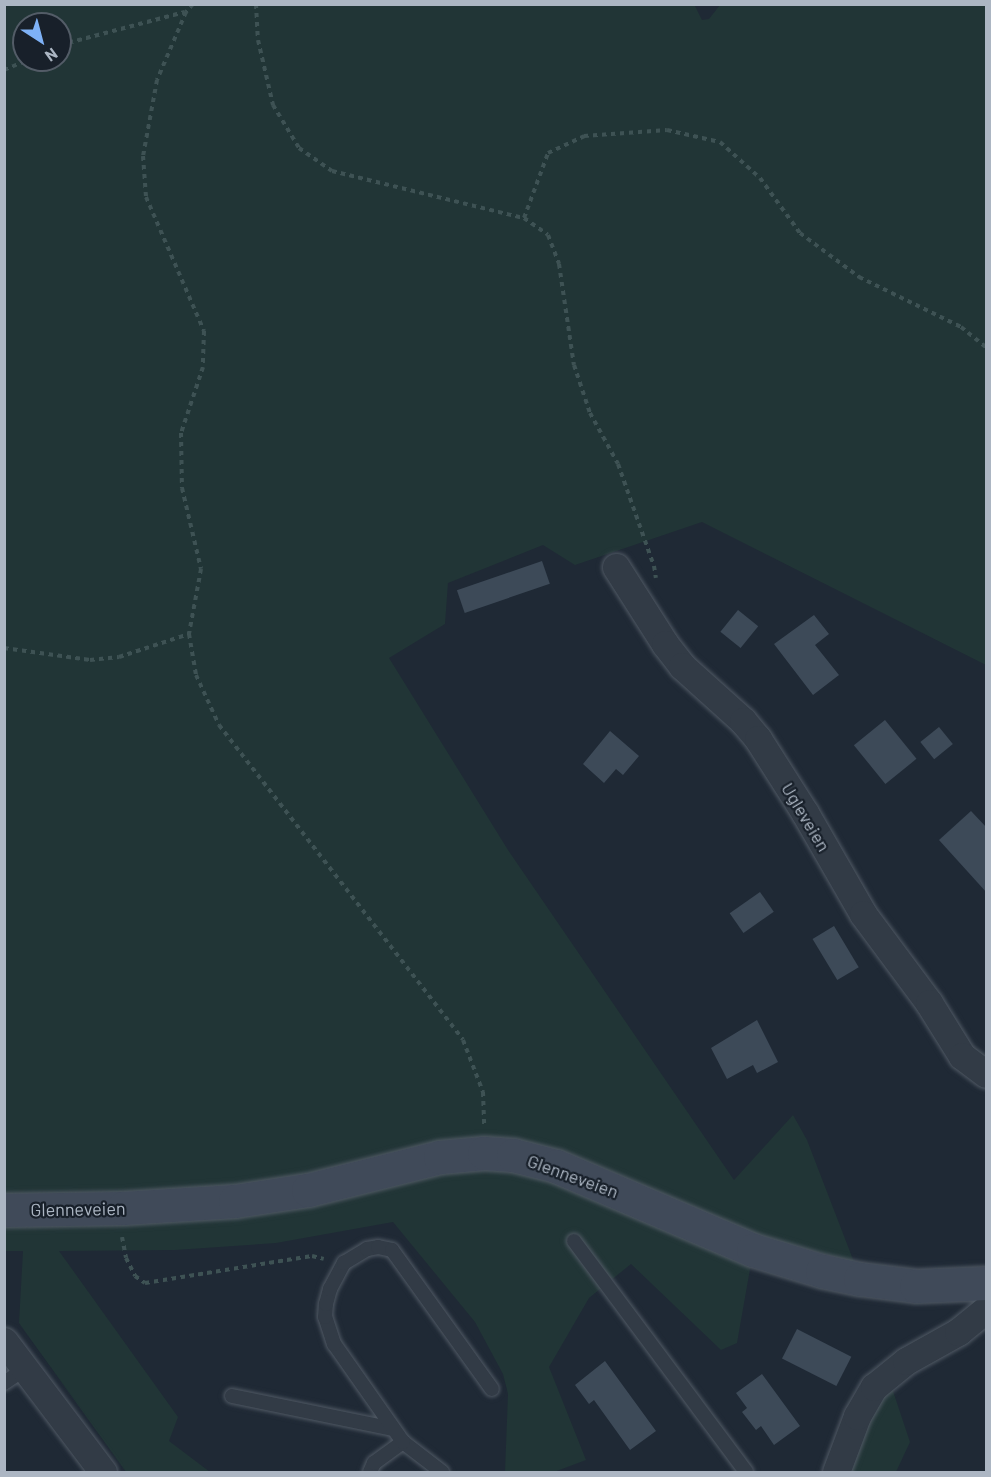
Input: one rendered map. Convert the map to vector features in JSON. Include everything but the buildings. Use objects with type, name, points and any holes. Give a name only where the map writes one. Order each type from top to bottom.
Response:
[{"type":"main road","name":"Glenneveien","points":[[4,1210],[123,1208],[235,1201],[308,1190],[440,1158],[484,1153],[523,1157],[556,1166],[753,1250],[822,1270],[860,1279],[916,1286],[987,1283]]},
{"type":"street","name":"Ugleveien","points":[[616,567],[665,644],[682,666],[743,721],[758,739],[805,813],[862,914],[929,1003],[962,1056],[987,1074]]},
{"type":"street","points":[[836,1473],[857,1416],[874,1387],[906,1361],[958,1332],[987,1309]]},
{"type":"street","points":[[4,1341],[15,1375],[103,1472]]},
{"type":"lane","points":[[574,1241],[746,1473]]},
{"type":"lane","points":[[442,1473],[403,1442],[334,1344],[328,1329],[326,1304],[340,1269],[353,1256],[367,1249],[378,1247],[392,1250],[492,1389]]},
{"type":"lane","points":[[232,1396],[393,1429]]},
{"type":"lane","points":[[370,1473],[374,1463],[403,1442]]},
{"type":"path","points":[[193,4],[186,12],[158,80],[143,156],[146,198],[204,331],[202,367],[181,433],[182,488],[201,569],[189,634],[196,675],[219,725],[464,1040],[483,1092],[484,1153]]},
{"type":"path","points":[[256,4],[258,40],[273,105],[298,148],[332,171],[524,218],[548,235],[559,264],[574,365],[590,413],[618,464],[654,566],[657,588]]},
{"type":"path","points":[[72,42],[186,12]]},
{"type":"path","points":[[524,218],[548,153],[584,136],[667,130],[720,142],[760,178],[800,233],[859,277],[961,327],[987,347]]},
{"type":"path","points":[[4,648],[90,660],[119,657],[189,634]]},
{"type":"path","points":[[111,1233],[122,1233],[126,1258],[135,1276],[145,1283],[312,1256],[340,1269]]},
{"type":"green space","points":[[694,4],[702,20],[709,19],[720,5],[986,5],[986,665],[702,522],[575,565],[543,545],[448,583],[445,624],[389,658],[508,850],[734,1180],[793,1115],[807,1140],[854,1262],[756,1235],[737,1343],[721,1350],[631,1264],[589,1298],[549,1367],[586,1460],[554,1472],[505,1472],[508,1394],[503,1374],[475,1322],[393,1222],[276,1243],[175,1250],[59,1251],[178,1417],[169,1441],[210,1472],[126,1472],[19,1323],[23,1251],[5,1251],[5,5]]},
{"type":"green space","points":[[892,1388],[910,1442],[896,1472],[847,1472],[869,1416]]}]
